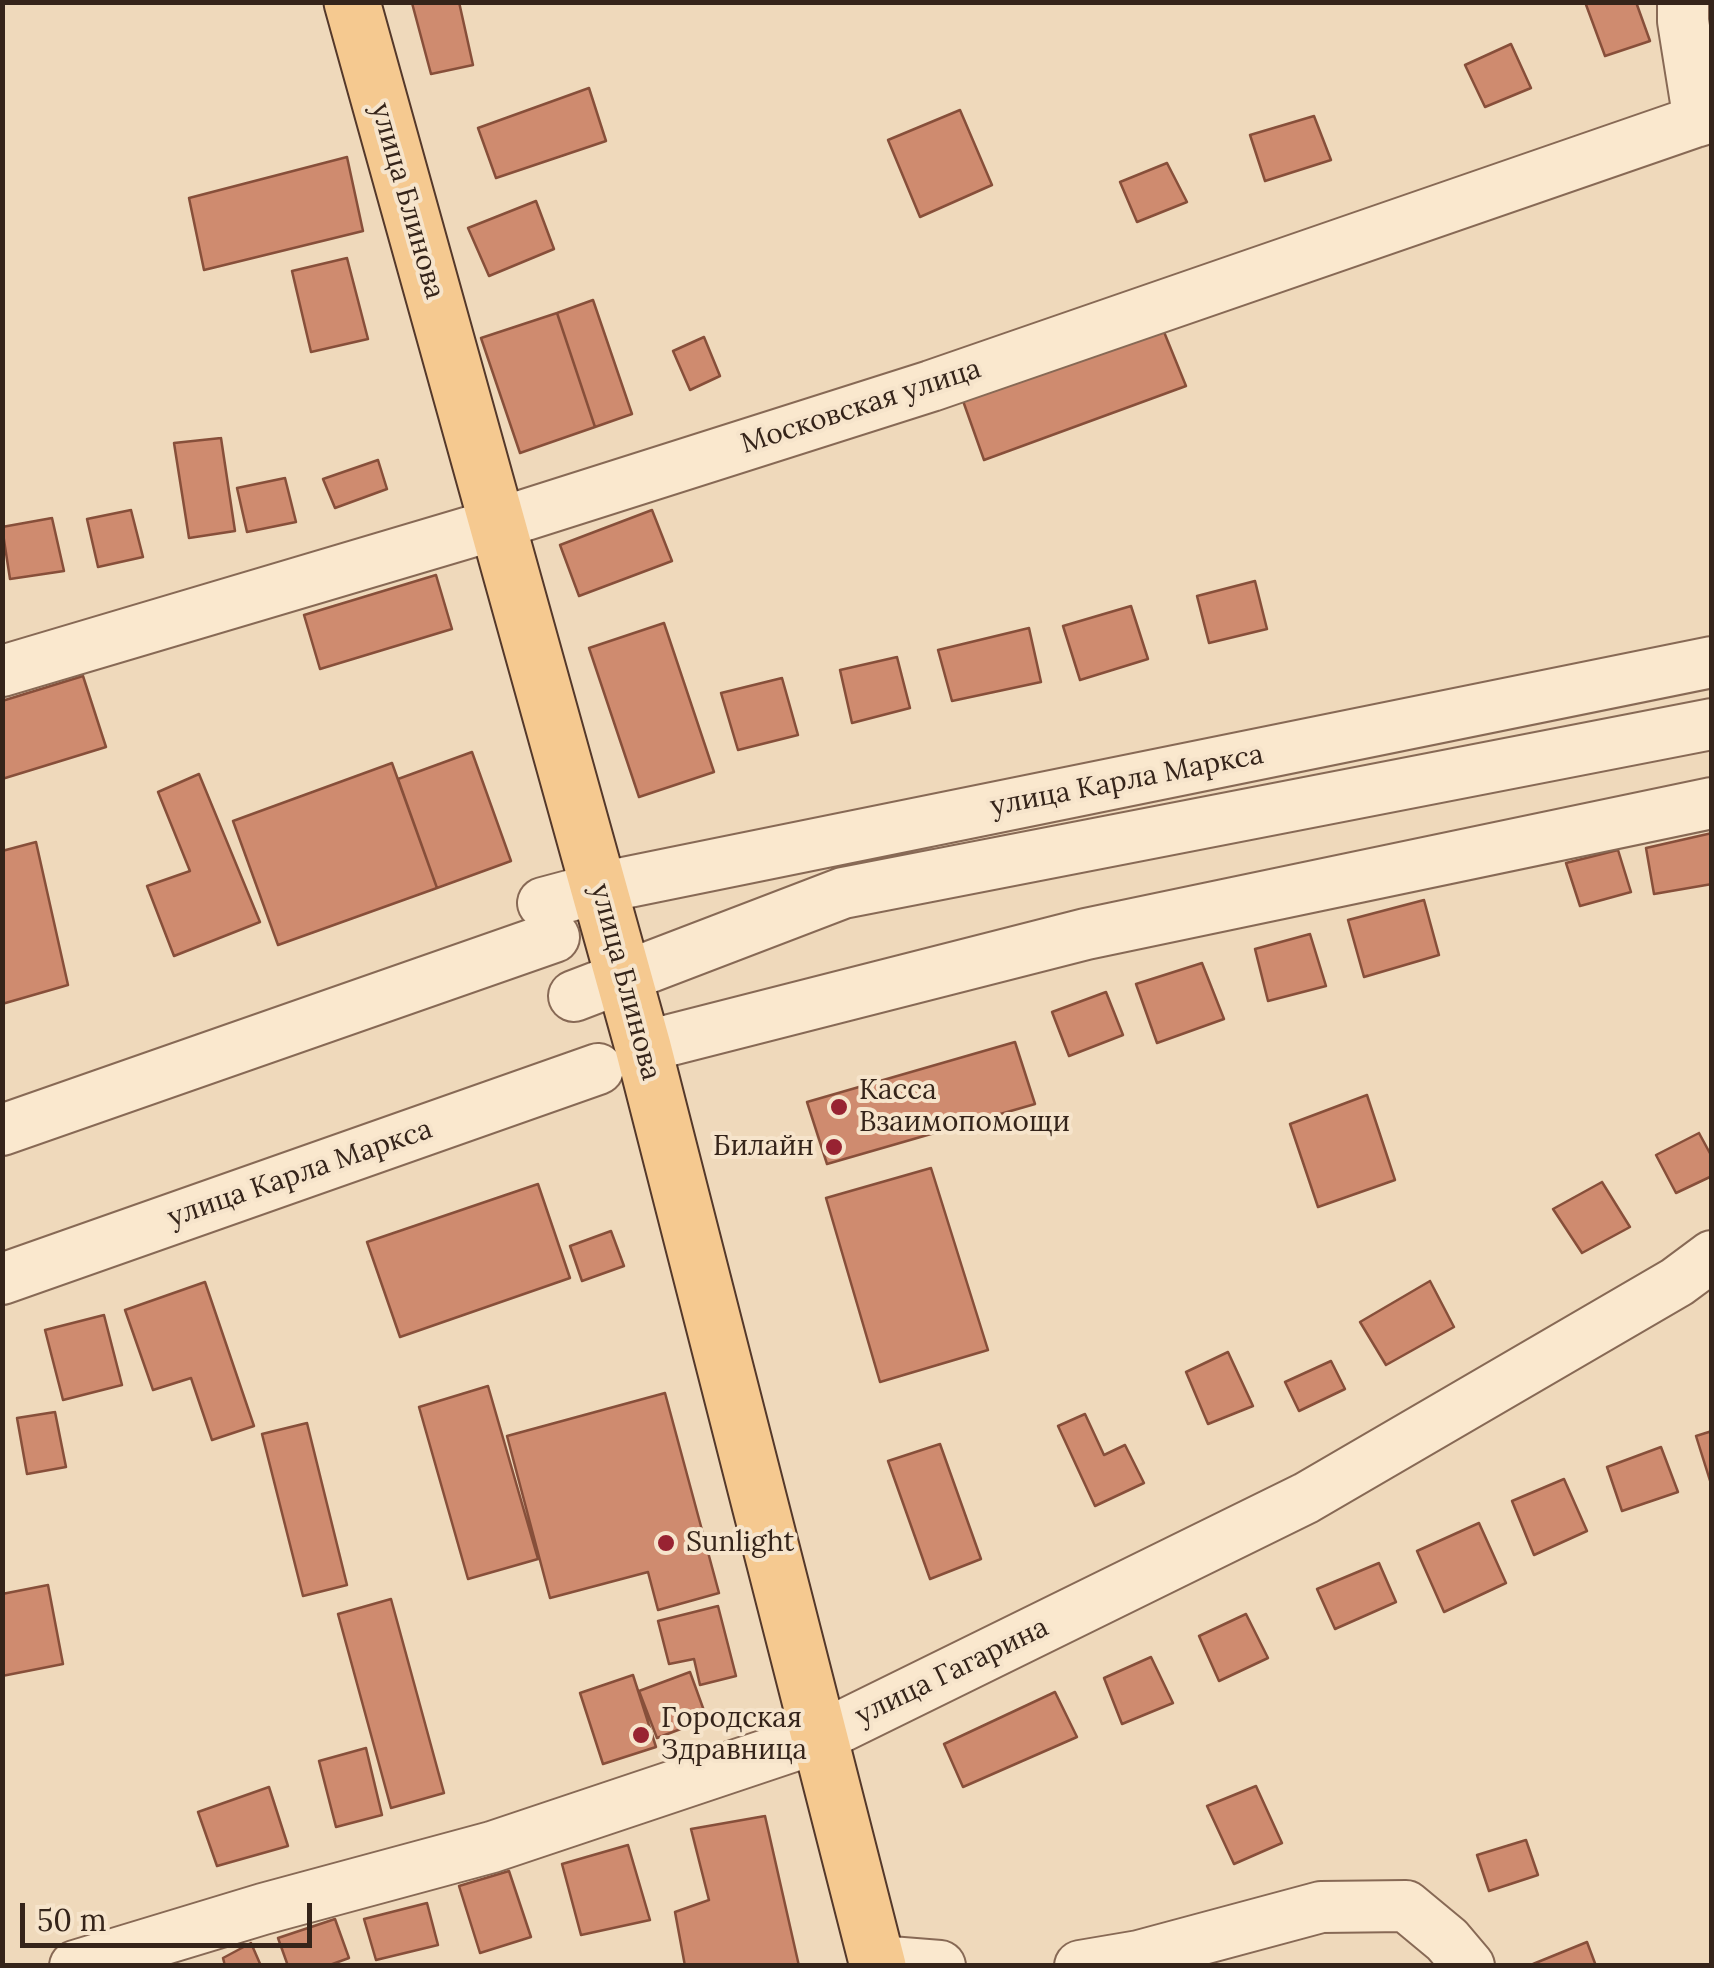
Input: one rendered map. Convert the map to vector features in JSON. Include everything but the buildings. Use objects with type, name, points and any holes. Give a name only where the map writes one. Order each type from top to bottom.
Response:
[{"type":"main road","name":"улица Блинова","points":[[352,2],[625,978],[621,1058],[820,1737],[878,1964]]},
{"type":"street","points":[[1683,2],[1705,119]]},
{"type":"street","name":"Московская улица","points":[[2,671],[497,524],[930,386],[1705,119]]},
{"type":"street","name":"улица Карла Маркса","points":[[2,1130],[548,920],[599,888],[1712,662]]},
{"type":"street","points":[[574,996],[843,893],[1712,724]]},
{"type":"street","name":"улица Карла Маркса","points":[[2,1279],[621,1058],[1086,934],[1712,803]]},
{"type":"street","name":"улица Гагарина","points":[[74,1966],[263,1908],[492,1847],[820,1737],[1306,1498],[1677,1282],[1712,1256]]},
{"type":"street","points":[[1080,1966],[1140,1956],[1320,1907],[1406,1906],[1447,1940],[1469,1966]]},
{"type":"street","points":[[878,1964],[940,1966]]},
{"type":"place","name":"Касса Взаимопомощи","points":[[839,1107]]},
{"type":"place","name":"Билайн","points":[[834,1147]]},
{"type":"place","name":"Sunlight","points":[[666,1543]]},
{"type":"place","name":"Городская Здравница","points":[[641,1735]]}]
